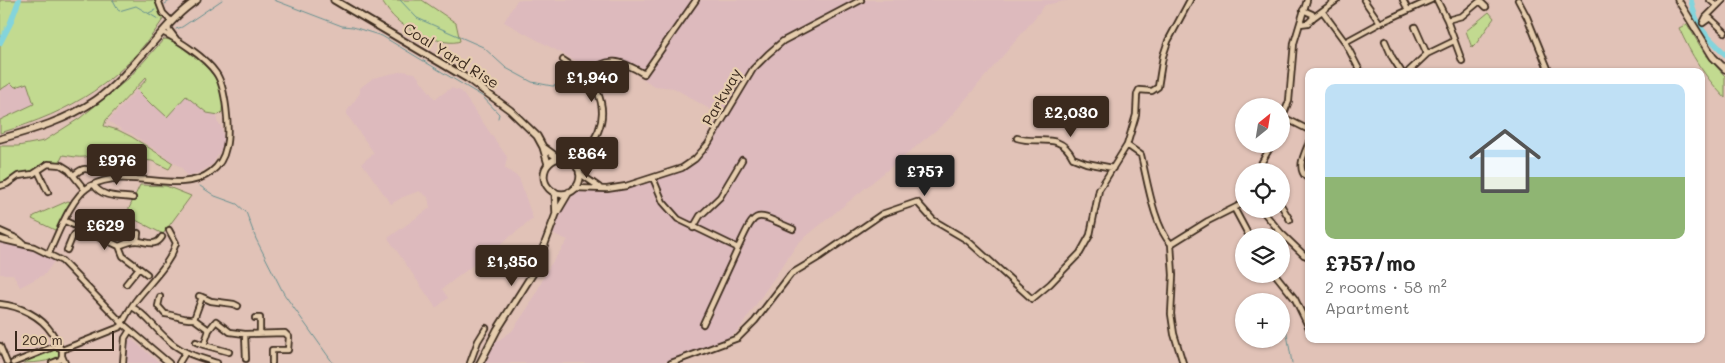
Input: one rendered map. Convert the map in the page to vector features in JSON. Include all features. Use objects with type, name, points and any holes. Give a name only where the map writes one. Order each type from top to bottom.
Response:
[{"type":"main road","points":[[0,139],[34,130],[64,118],[96,100],[118,82],[180,12],[197,0]]},
{"type":"main road","name":"Coal Yard Rise","points":[[334,0],[468,79],[510,110],[537,136],[543,147],[548,164]]},
{"type":"main road","points":[[1678,0],[1713,57],[1725,70]]},
{"type":"main road","name":"Coal Yard Rise","points":[[543,147],[558,158]]},
{"type":"main road","points":[[480,363],[497,330],[535,270],[556,214],[579,179],[578,170],[571,160],[558,158],[548,164],[544,173],[545,181],[550,189],[555,192],[571,190]]},
{"type":"main road","points":[[555,192],[556,214]]},
{"type":"street","points":[[158,0],[163,13],[171,21]]},
{"type":"street","points":[[587,75],[597,65],[614,61],[626,63],[644,74],[696,0]]},
{"type":"street","name":"Parkway","points":[[571,190],[607,189],[626,186],[682,168],[695,159],[715,135],[753,69],[768,54],[783,41],[862,0]]},
{"type":"street","points":[[671,363],[738,338],[755,321],[791,274],[882,214],[917,202],[933,220],[967,240],[1032,299],[1050,284],[1080,253],[1090,235],[1099,190],[1127,145],[1136,115],[1137,94],[1139,90],[1152,91],[1158,87],[1163,56],[1168,41],[1190,0]]},
{"type":"street","points":[[1289,98],[1294,43],[1306,0]]},
{"type":"street","points":[[1300,24],[1308,23],[1338,0]]},
{"type":"street","points":[[1364,0],[1380,23]]},
{"type":"street","points":[[1404,0],[1408,10]]},
{"type":"street","points":[[1345,42],[1380,23],[1431,0]]},
{"type":"street","points":[[1437,0],[1447,20],[1462,61]]},
{"type":"street","points":[[1518,0],[1548,68]]},
{"type":"street","points":[[1710,0],[1716,6]]},
{"type":"street","points":[[1723,0],[1706,17],[1703,23],[1710,18],[1725,32]]},
{"type":"street","points":[[1447,20],[1462,16],[1480,1],[1486,7]]},
{"type":"street","points":[[1303,10],[1314,17]]},
{"type":"street","points":[[1323,12],[1345,42],[1358,68]]},
{"type":"street","points":[[166,26],[176,39]]},
{"type":"street","points":[[1414,27],[1427,54]]},
{"type":"street","points":[[49,253],[74,202],[85,190],[94,184],[117,178],[179,182],[192,181],[206,176],[221,161],[227,139],[225,96],[221,83],[213,69],[176,39],[162,32]]},
{"type":"street","points":[[1385,41],[1399,68]]},
{"type":"street","points":[[1412,68],[1427,54],[1454,41]]},
{"type":"street","points":[[562,60],[587,75],[602,101],[601,128],[592,144],[581,155],[571,160]]},
{"type":"street","points":[[1290,122],[1305,128]]},
{"type":"street","points":[[1017,138],[1039,139],[1064,145],[1068,148],[1073,158],[1086,163],[1114,168]]},
{"type":"street","points":[[1127,145],[1141,155],[1154,209],[1166,238],[1171,244],[1173,280],[1171,314],[1174,334],[1183,363]]},
{"type":"street","points":[[1305,154],[1301,166],[1302,173],[1305,176]]},
{"type":"street","points":[[581,155],[578,170],[600,188]]},
{"type":"street","points":[[693,228],[700,216],[720,197],[742,160]]},
{"type":"street","points":[[0,186],[7,184],[18,176],[33,174],[48,164],[61,165],[74,175],[85,190]]},
{"type":"street","points":[[74,175],[82,168],[97,172]]},
{"type":"street","points":[[38,171],[48,192]]},
{"type":"street","points":[[654,178],[663,202],[678,219],[693,228],[738,248]]},
{"type":"street","points":[[94,184],[98,191],[104,194],[133,198]]},
{"type":"street","points":[[1171,244],[1208,221],[1234,208],[1245,228]]},
{"type":"street","points":[[703,324],[750,222],[756,217],[763,216],[793,229]]},
{"type":"street","points":[[1268,218],[1285,238],[1305,255]]},
{"type":"street","points":[[100,238],[108,219]]},
{"type":"street","points":[[65,221],[119,246],[123,256],[147,274]]},
{"type":"street","points":[[67,250],[79,228]]},
{"type":"street","points":[[13,363],[53,346],[60,348],[89,340],[120,327],[136,300],[166,265],[174,250],[176,244],[169,230]]},
{"type":"street","points":[[1,232],[18,239],[23,244]]},
{"type":"street","points":[[137,241],[138,233]]},
{"type":"street","points":[[119,246],[130,241],[153,244],[160,241],[162,237]]},
{"type":"street","points":[[0,239],[23,244],[49,253],[66,265],[130,330],[169,363]]},
{"type":"street","points":[[126,284],[139,268]]},
{"type":"street","points":[[1282,283],[1295,299],[1305,320]]},
{"type":"street","points":[[194,319],[200,296],[210,301],[238,306]]},
{"type":"street","points":[[158,306],[160,297]]},
{"type":"street","points":[[0,304],[18,308],[39,319],[52,333],[65,363]]},
{"type":"street","points":[[152,305],[158,306],[165,314],[176,315],[188,320],[194,319],[209,330]]},
{"type":"street","points":[[132,307],[185,353],[217,363]]},
{"type":"street","points":[[260,318],[260,333]]},
{"type":"street","points":[[204,345],[209,330],[216,321],[230,332],[245,334],[285,333],[288,336],[288,350],[272,350],[272,363]]},
{"type":"street","points":[[470,363],[473,352],[486,328]]},
{"type":"street","points":[[123,363],[125,338],[130,330]]},
{"type":"street","points":[[245,334],[246,359]]},
{"type":"street","points":[[196,342],[229,352]]},
{"type":"street","points":[[0,346],[6,363]]},
{"type":"street","points":[[473,352],[484,356]]},
{"type":"street","points":[[179,363],[185,353]]},
{"type":"street","points":[[52,363],[60,360],[62,356]]},
{"type":"shaded area","points":[[517,0],[1069,0],[1045,5],[946,122],[798,243],[738,331],[724,341],[662,363],[485,363],[491,345],[512,331],[531,303],[549,267],[568,240],[553,234],[561,210],[578,190],[618,187],[685,165],[705,141],[721,116],[674,88],[654,86],[620,63],[602,75],[504,22]]},
{"type":"shaded area","points":[[403,71],[415,73],[435,99],[451,88],[461,91],[507,157],[505,168],[519,178],[533,219],[442,289],[448,298],[436,308],[388,238],[430,208],[428,197],[419,191],[391,204],[362,163],[374,153],[347,115],[347,111],[360,93],[360,88],[373,78]]},
{"type":"shaded area","points":[[150,73],[219,114],[217,114],[217,122],[221,126],[224,140],[222,148],[212,165],[199,173],[187,176],[182,168],[131,133],[108,121],[147,79],[146,77]]},
{"type":"shaded area","points":[[11,83],[27,83],[34,104],[0,120],[0,90]]},
{"type":"shaded area","points":[[0,242],[23,246],[55,260],[45,274],[20,287],[13,274],[0,274]]},
{"type":"shaded area","points":[[129,337],[160,363],[127,363],[126,349]]},
{"type":"green space","points":[[0,0],[156,0],[164,18],[131,60],[94,91],[51,115],[0,133],[0,120],[34,104],[27,83],[15,87],[11,83],[0,90]]},
{"type":"green space","points":[[381,0],[422,0],[456,23],[460,41],[446,42],[437,40],[410,29],[395,19]]},
{"type":"green space","points":[[1489,12],[1494,18],[1472,48],[1466,31]]},
{"type":"green space","points":[[1687,24],[1705,54],[1725,76],[1725,98],[1705,74],[1705,68],[1701,68],[1699,65],[1679,28]]},
{"type":"green space","points":[[164,39],[172,41],[184,49],[213,75],[221,91],[222,112],[219,115],[207,113],[186,96],[167,117],[137,90],[147,79],[146,77],[106,120],[104,126],[132,137],[173,163],[169,169],[152,161],[142,160],[126,164],[112,172],[98,174],[110,151],[107,151],[85,157],[63,155],[59,163],[48,162],[33,172],[18,173],[0,184],[0,146],[18,146],[44,141],[80,118],[128,79]]},
{"type":"green space","points":[[140,185],[166,186],[191,196],[163,234],[126,215]]},
{"type":"green space","points":[[68,201],[71,202],[57,231],[32,219],[34,216]]},
{"type":"green space","points":[[53,348],[60,350],[61,354],[40,362],[16,363]]},
{"type":"waterway","points":[[0,43],[19,0]]},
{"type":"waterway","points":[[113,0],[119,11],[136,6],[158,19]]},
{"type":"waterway","points":[[165,4],[171,0]]},
{"type":"waterway","points":[[176,29],[182,27],[222,0]]},
{"type":"waterway","points":[[274,0],[342,26],[353,27],[382,36],[482,96],[499,114],[498,118]]},
{"type":"waterway","points":[[400,0],[417,18],[483,47],[506,68],[532,82],[552,86],[581,83]]},
{"type":"waterway","points":[[1691,0],[1699,25],[1725,54]]},
{"type":"waterway","points":[[149,13],[155,10]]},
{"type":"waterway","points":[[200,186],[215,196],[237,204],[246,212],[256,239],[284,294],[333,363]]},
{"type":"waterway","points":[[1289,348],[1292,363]]}]
